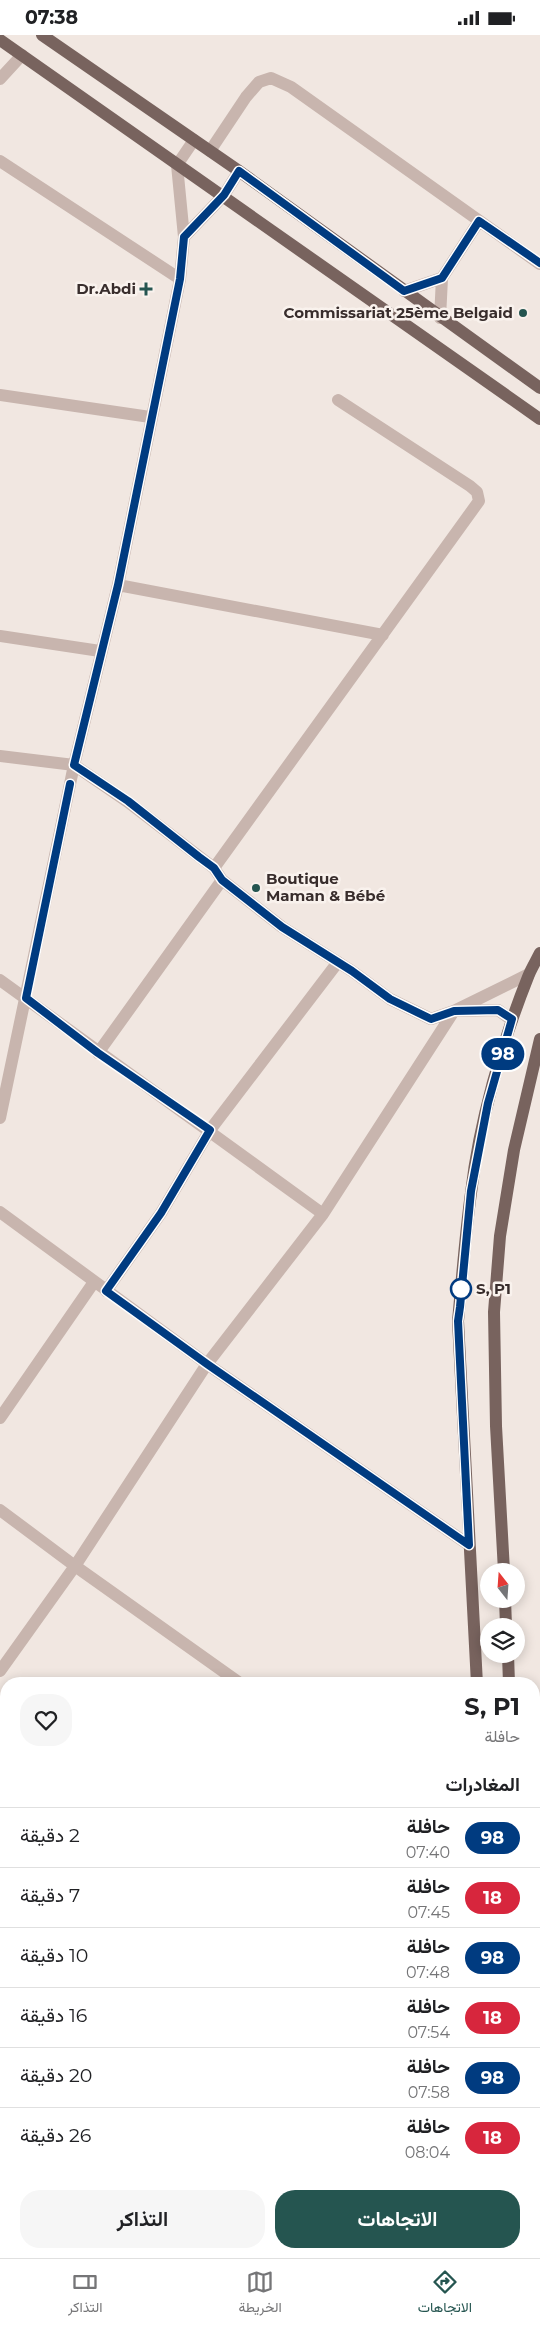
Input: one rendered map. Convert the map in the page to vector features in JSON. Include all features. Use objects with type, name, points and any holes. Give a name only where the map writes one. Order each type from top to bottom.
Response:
[{"type":"main road","points":[[42,35],[239,171],[440,318],[540,388]]},
{"type":"main road","points":[[0,39],[540,419]]},
{"type":"main road","points":[[477,1677],[458,1321],[471,1191],[488,1103],[512,1019],[528,974],[540,953]]},
{"type":"main road","points":[[504,1563],[496,1426],[494,1312],[500,1236],[514,1150],[540,1039]]},
{"type":"main road","points":[[508,1663],[509,1677]]},
{"type":"street","points":[[0,79],[22,55]]},
{"type":"street","points":[[210,151],[246,97],[259,82],[271,78],[291,87],[540,263]]},
{"type":"street","points":[[0,1118],[74,765],[100,651],[118,585],[150,417],[180,279],[184,237],[177,165],[194,140]]},
{"type":"street","points":[[0,161],[180,279]]},
{"type":"street","points":[[184,237],[224,195],[239,171]]},
{"type":"street","points":[[440,318],[442,278],[479,221]]},
{"type":"street","points":[[404,291],[442,278]]},
{"type":"street","points":[[0,395],[150,417]]},
{"type":"street","points":[[214,868],[479,501],[477,492],[470,486],[338,400]]},
{"type":"street","points":[[118,585],[383,635]]},
{"type":"street","points":[[0,636],[100,651]]},
{"type":"street","points":[[0,756],[74,765],[128,801],[214,868],[222,880],[282,927],[338,962],[390,999],[418,1014],[431,1019],[454,1011],[528,974]]},
{"type":"street","points":[[98,1053],[222,880]]},
{"type":"street","points":[[106,1291],[161,1213],[210,1130],[338,962]]},
{"type":"street","points":[[0,980],[98,1053],[210,1130],[323,1214]]},
{"type":"street","points":[[454,1011],[498,1010],[512,1019]]},
{"type":"street","points":[[0,1671],[75,1566],[207,1364],[323,1214],[454,1011]]},
{"type":"street","points":[[0,1212],[207,1364],[469,1545]]},
{"type":"street","points":[[0,1418],[94,1282]]},
{"type":"street","points":[[0,1510],[231,1677]]},
{"type":"bus line","name":"98","points":[[70,784],[26,998],[98,1053],[210,1130],[161,1213],[106,1291],[207,1364],[469,1545],[458,1321],[471,1191],[488,1103],[512,1019],[498,1010],[454,1011],[431,1019],[390,999],[352,971],[282,927],[222,880],[214,868],[128,801],[74,765],[96,667],[118,585],[132,508],[180,279],[184,237],[224,195],[239,171],[404,291],[442,278],[479,221],[540,263]]},
{"type":"place","name":"Dr.Abdi","points":[[146,289]]},
{"type":"place","name":"Commissariat 25ème Belgaid","points":[[523,313]]},
{"type":"place","name":"Boutique Maman & Bébé","points":[[256,888]]},
{"type":"place","name":"S, P1","points":[[461,1289]]}]
